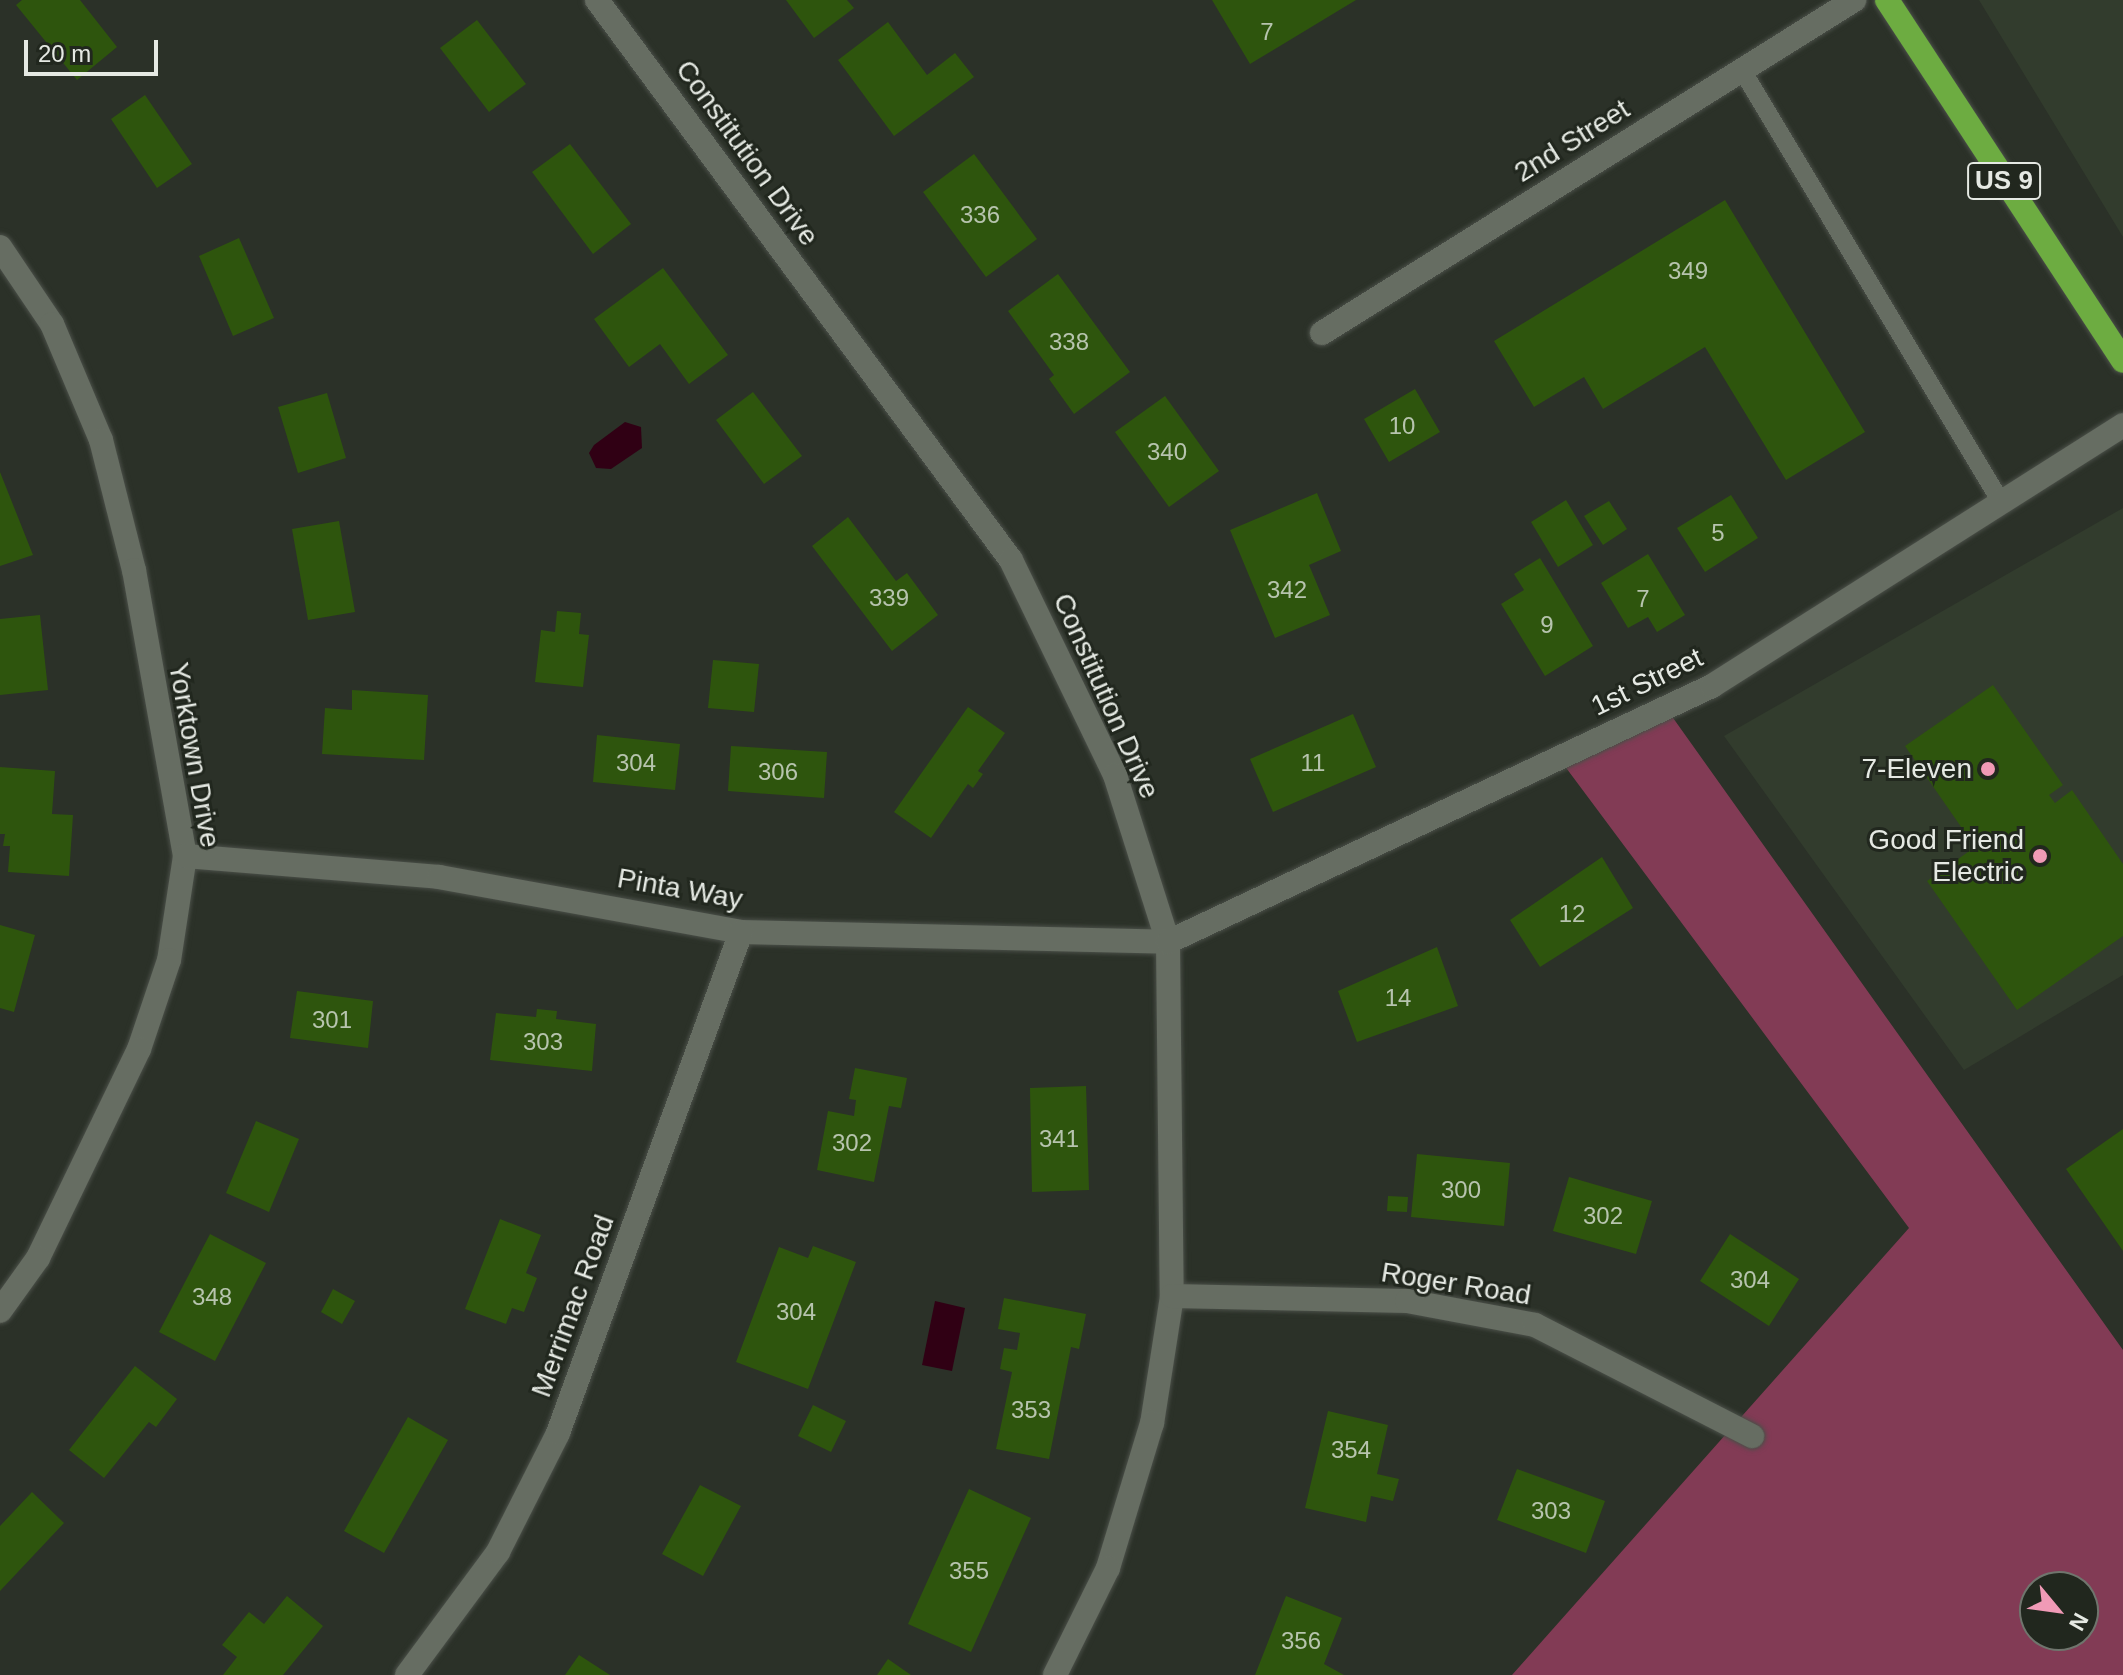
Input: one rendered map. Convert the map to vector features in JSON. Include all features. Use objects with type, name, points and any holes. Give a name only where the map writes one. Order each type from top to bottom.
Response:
[{"type":"highway","name":"US 9","points":[[1887,0],[2123,361]]},
{"type":"street","name":"Constitution Drive","points":[[597,0],[1011,560],[1115,775],[1168,942],[1172,1296],[1152,1423],[1108,1568],[1055,1675]]},
{"type":"street","name":"2nd Street","points":[[1322,333],[1854,0]]},
{"type":"street","name":"Yorktown Drive","points":[[0,247],[52,324],[101,440],[134,570],[185,856],[169,960],[139,1049],[38,1258],[0,1311]]},
{"type":"street","name":"1st Street","points":[[1168,942],[1712,686],[2123,425]]},
{"type":"street","name":"Pinta Way","points":[[185,856],[439,877],[741,932],[1168,942]]},
{"type":"street","name":"Merrimac Road","points":[[407,1675],[498,1552],[558,1433],[741,932]]},
{"type":"street","name":"Roger Road","points":[[1172,1296],[1407,1301],[1535,1325],[1752,1436]]},
{"type":"lane","points":[[1742,70],[2001,502]]},
{"type":"shaded area","points":[[1979,0],[2123,0],[2123,237]]},
{"type":"shaded area","points":[[625,422],[641,427],[642,448],[611,469],[596,468],[589,453],[594,445]]},
{"type":"shaded area","points":[[2123,508],[2123,975],[1964,1070],[1724,736]]},
{"type":"shaded area","points":[[1661,701],[2123,1350],[2123,1675],[1512,1675],[1909,1228],[1561,761]]},
{"type":"shaded area","points":[[935,1301],[965,1308],[952,1371],[922,1365]]},
{"type":"building","points":[[22,0],[80,0],[117,47],[77,80],[16,5]]},
{"type":"building","points":[[786,0],[847,0],[854,8],[814,38]]},
{"type":"building","points":[[1212,0],[1356,0],[1250,64]]},
{"type":"building","points":[[477,20],[526,84],[489,112],[440,48]]},
{"type":"building","points":[[888,22],[927,75],[955,53],[974,77],[894,136],[838,60]]},
{"type":"building","points":[[145,95],[192,164],[157,188],[111,119]]},
{"type":"building","points":[[570,144],[631,224],[593,254],[532,172]]},
{"type":"building","points":[[974,154],[1037,239],[986,277],[923,192]]},
{"type":"building","points":[[1725,200],[1865,432],[1786,480],[1705,347],[1603,409],[1584,377],[1534,407],[1494,341]]},
{"type":"building","points":[[239,238],[274,318],[233,336],[199,256]]},
{"type":"building","points":[[663,268],[728,355],[689,384],[660,344],[629,367],[594,319]]},
{"type":"building","points":[[1058,274],[1130,372],[1074,414],[1049,379],[1054,375],[1008,311]]},
{"type":"building","points":[[1415,389],[1440,432],[1389,462],[1364,419]]},
{"type":"building","points":[[753,392],[802,456],[764,484],[716,420]]},
{"type":"building","points":[[327,393],[346,458],[298,473],[278,407]]},
{"type":"building","points":[[1165,396],[1219,471],[1169,507],[1115,432]]},
{"type":"building","points":[[0,472],[33,555],[0,566]]},
{"type":"building","points":[[1317,493],[1341,551],[1309,565],[1330,615],[1275,638],[1230,530]]},
{"type":"building","points":[[1731,495],[1758,538],[1705,572],[1677,528]]},
{"type":"building","points":[[1566,500],[1593,545],[1558,567],[1531,522]]},
{"type":"building","points":[[1609,501],[1627,529],[1603,545],[1584,516]]},
{"type":"building","points":[[848,517],[896,581],[907,573],[938,615],[892,651],[812,546]]},
{"type":"building","points":[[339,521],[355,612],[308,620],[292,529]]},
{"type":"building","points":[[1648,554],[1685,615],[1657,632],[1648,617],[1628,628],[1601,583]]},
{"type":"building","points":[[1540,558],[1593,646],[1545,676],[1501,604],[1524,590],[1514,574]]},
{"type":"building","points":[[557,611],[581,613],[579,634],[589,635],[583,687],[535,682],[541,630],[555,632]]},
{"type":"building","points":[[40,615],[48,690],[0,695],[0,619]]},
{"type":"building","points":[[713,660],[759,664],[754,712],[708,708]]},
{"type":"building","points":[[1993,685],[2063,785],[2049,795],[2055,803],[2072,790],[2123,864],[2123,936],[2017,1010],[1927,881],[1975,847],[1905,746]]},
{"type":"building","points":[[352,690],[428,695],[424,760],[322,754],[325,708],[352,710]]},
{"type":"building","points":[[968,707],[1005,733],[978,771],[983,774],[973,788],[968,784],[931,838],[894,812]]},
{"type":"building","points":[[1353,714],[1376,767],[1273,812],[1250,759]]},
{"type":"building","points":[[597,735],[680,744],[675,790],[593,782]]},
{"type":"building","points":[[731,746],[827,752],[824,798],[728,791]]},
{"type":"building","points":[[0,767],[55,771],[52,814],[73,815],[69,876],[8,872],[10,846],[3,846],[5,834],[0,834]]},
{"type":"building","points":[[1602,857],[1633,908],[1540,967],[1510,920]]},
{"type":"building","points":[[0,925],[35,935],[14,1012],[0,1008]]},
{"type":"building","points":[[1437,947],[1458,1006],[1357,1042],[1338,991]]},
{"type":"building","points":[[297,991],[373,1001],[368,1048],[290,1038]]},
{"type":"building","points":[[537,1009],[557,1011],[556,1019],[596,1024],[592,1071],[490,1060],[496,1013],[536,1017]]},
{"type":"building","points":[[855,1068],[907,1078],[901,1108],[889,1106],[874,1182],[817,1170],[828,1111],[854,1116],[856,1100],[849,1099]]},
{"type":"building","points":[[1086,1086],[1089,1190],[1032,1192],[1030,1088]]},
{"type":"building","points":[[256,1121],[299,1139],[269,1212],[226,1193]]},
{"type":"building","points":[[2123,1129],[2123,1251],[2066,1169]]},
{"type":"building","points":[[1417,1154],[1510,1163],[1504,1226],[1411,1217]]},
{"type":"building","points":[[1569,1177],[1652,1201],[1636,1254],[1553,1231]]},
{"type":"building","points":[[1388,1196],[1408,1197],[1407,1212],[1387,1211]]},
{"type":"building","points":[[500,1219],[541,1235],[526,1273],[537,1278],[524,1312],[512,1308],[506,1324],[465,1309]]},
{"type":"building","points":[[210,1234],[266,1263],[215,1361],[159,1332]]},
{"type":"building","points":[[1730,1234],[1799,1279],[1769,1326],[1700,1281]]},
{"type":"building","points":[[813,1246],[856,1262],[808,1389],[736,1362],[779,1247],[808,1258]]},
{"type":"building","points":[[333,1289],[355,1301],[342,1324],[321,1312]]},
{"type":"building","points":[[1004,1298],[1086,1314],[1079,1349],[1071,1347],[1049,1459],[996,1449],[1012,1372],[1000,1369],[1004,1348],[1017,1350],[1020,1333],[998,1329]]},
{"type":"building","points":[[135,1366],[177,1399],[156,1427],[149,1422],[104,1478],[69,1450]]},
{"type":"building","points":[[813,1405],[846,1421],[831,1452],[798,1436]]},
{"type":"building","points":[[1328,1411],[1388,1425],[1377,1474],[1399,1479],[1393,1501],[1371,1496],[1366,1522],[1305,1508]]},
{"type":"building","points":[[408,1417],[448,1440],[384,1553],[344,1531]]},
{"type":"building","points":[[1517,1469],[1605,1501],[1586,1553],[1497,1520]]},
{"type":"building","points":[[700,1485],[741,1506],[703,1576],[662,1554]]},
{"type":"building","points":[[969,1489],[1031,1518],[971,1652],[908,1624]]},
{"type":"building","points":[[32,1492],[64,1523],[0,1591],[0,1526]]},
{"type":"building","points":[[287,1596],[323,1626],[283,1675],[223,1675],[237,1657],[222,1645],[249,1612],[264,1624]]},
{"type":"building","points":[[1286,1596],[1342,1618],[1324,1664],[1344,1675],[1255,1675]]},
{"type":"building","points":[[579,1655],[610,1675],[565,1675]]},
{"type":"building","points":[[888,1659],[911,1675],[877,1675]]},
{"type":"place","name":"7-Eleven","points":[[1988,769]]},
{"type":"place","name":"Good Friend Electric","points":[[2040,856]]}]
